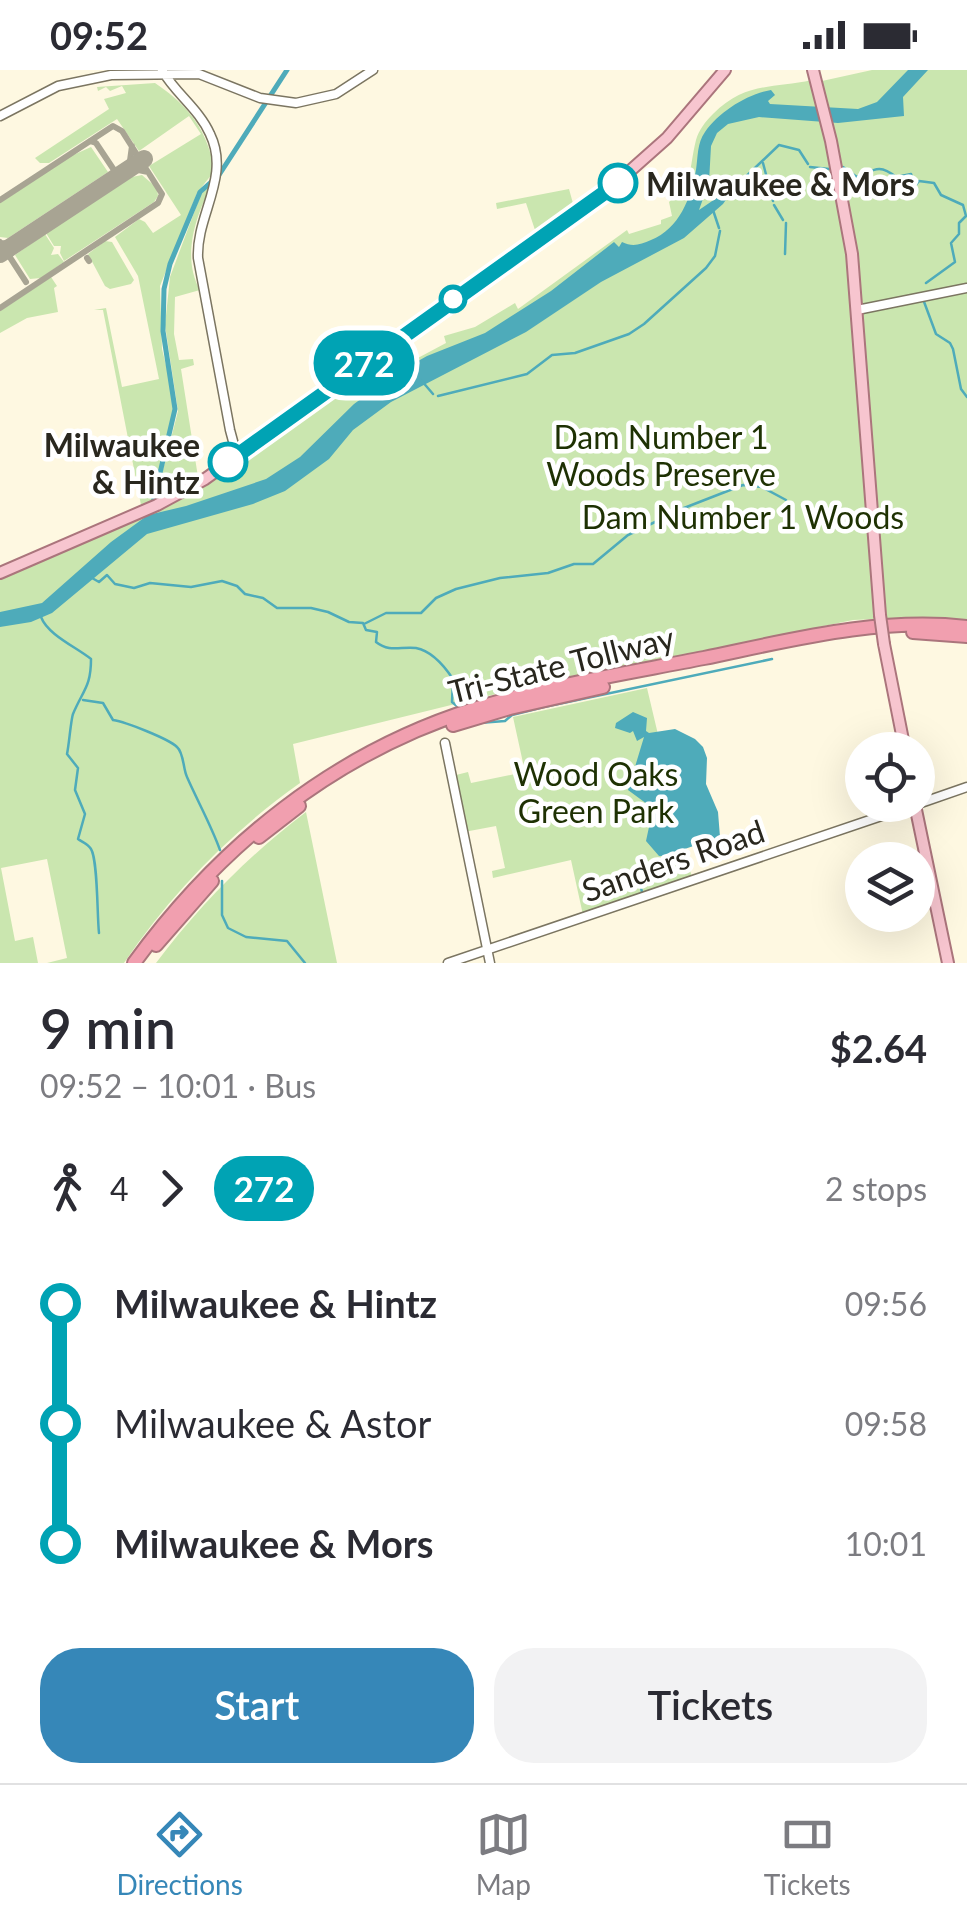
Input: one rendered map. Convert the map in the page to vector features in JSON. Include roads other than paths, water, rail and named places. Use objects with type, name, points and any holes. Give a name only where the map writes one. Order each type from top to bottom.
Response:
[{"type":"highway","name":"Tri-State Tollway","points":[[134,963],[171,912],[223,858],[276,812],[334,773],[428,726],[526,694],[835,631],[902,624],[967,627]]},
{"type":"highway","name":"Tri-State Tollway","points":[[143,963],[231,859],[318,791],[439,730],[527,703],[836,639],[889,633],[967,636]]},
{"type":"main road","points":[[0,118],[60,90],[132,75],[207,75],[260,98],[296,103],[345,90],[374,70]]},
{"type":"main road","points":[[0,573],[185,492],[237,456],[608,190],[668,137],[725,70]]},
{"type":"main road","points":[[815,70],[842,192],[858,310],[880,615],[901,732]]},
{"type":"main road","points":[[165,72],[208,121],[218,142],[218,185],[205,224],[202,260],[237,456]]},
{"type":"main road","points":[[218,185],[199,234],[198,258],[237,456]]},
{"type":"main road","points":[[858,310],[967,288]]},
{"type":"main road","points":[[237,442],[252,445]]},
{"type":"main road","points":[[445,743],[490,963]]},
{"type":"main road","name":"Sanders Road","points":[[935,798],[967,787]]},
{"type":"main road","name":"Sanders Road","points":[[448,963],[866,822]]},
{"type":"main road","points":[[919,822],[948,963]]},
{"type":"water","points":[[908,70],[928,70],[903,97],[904,116],[838,123],[759,117],[728,124],[717,133],[711,146],[709,182],[699,210],[737,184],[723,204],[684,238],[601,282],[526,332],[391,402],[353,430],[329,459],[285,491],[147,534],[52,613],[31,622],[0,627],[0,612],[42,603],[148,515],[266,479],[300,457],[354,404],[395,374],[427,356],[485,333],[551,291],[614,242],[619,247],[622,242],[636,245],[661,235],[687,202],[702,136],[734,105],[771,90],[775,95],[768,101],[770,104],[858,109],[877,102]]},
{"type":"water","points":[[633,712],[647,718],[649,733],[675,729],[703,747],[707,758],[706,784],[718,812],[720,837],[664,856],[659,856],[646,841],[652,813],[647,804],[628,790],[644,737],[637,741],[633,731],[615,728],[616,723]]},
{"type":"waterway","points":[[153,503],[175,409],[163,331],[164,289],[170,264],[200,192],[219,175],[287,70]]},
{"type":"waterway","points":[[737,185],[779,145],[799,150],[808,164]]},
{"type":"waterway","points":[[763,163],[773,201]]},
{"type":"waterway","points":[[810,167],[829,169]]},
{"type":"waterway","points":[[843,167],[857,177],[877,169],[896,177],[911,174],[915,186],[919,181],[934,183],[941,195],[963,205],[966,216],[951,243],[955,262],[926,283]]},
{"type":"waterway","points":[[774,205],[783,220]]},
{"type":"waterway","points":[[713,210],[719,228]]},
{"type":"waterway","points":[[785,254],[786,223]]},
{"type":"waterway","points":[[438,396],[527,374],[552,355],[575,353],[629,334],[706,268],[715,256],[720,231]]},
{"type":"waterway","points":[[923,299],[936,334],[953,349],[961,389],[967,397]]},
{"type":"waterway","points":[[421,380],[433,394]]},
{"type":"waterway","points":[[364,624],[386,613],[421,613],[436,598],[456,589],[500,578],[548,573],[574,564],[593,564],[628,535],[743,485],[762,487],[786,500]]},
{"type":"waterway","points":[[92,578],[99,582],[107,575],[115,584],[134,588],[150,583],[191,587],[222,581],[277,608],[311,608],[363,623],[366,630],[377,632],[376,642],[381,645],[416,648],[438,660],[453,679],[452,702],[458,707]]},
{"type":"waterway","points":[[41,617],[56,635],[91,659],[88,682],[72,717],[67,754],[78,768],[75,790],[85,814],[78,839],[90,847],[93,855],[99,933]]},
{"type":"waterway","points":[[479,723],[505,721],[512,715],[544,707],[772,659]]},
{"type":"waterway","points":[[83,700],[103,703],[113,720],[147,731],[177,747],[220,850]]},
{"type":"waterway","points":[[642,885],[651,871]]},
{"type":"waterway","points":[[222,881],[222,915],[228,928],[246,937],[287,941],[305,963]]},
{"type":"waterway","points":[[641,888],[642,892]]},
{"type":"place","name":"Milwaukee & Mors","points":[[618,183]]},
{"type":"place","name":"Milwaukee & Hintz","points":[[228,462]]},
{"type":"park label","name":"Dam Number 1 Woods Preserve","points":[[661,454]]},
{"type":"park label","name":"Dam Number 1 Woods","points":[[743,516]]},
{"type":"park label","name":"Wood Oaks Green Park","points":[[596,792]]}]
